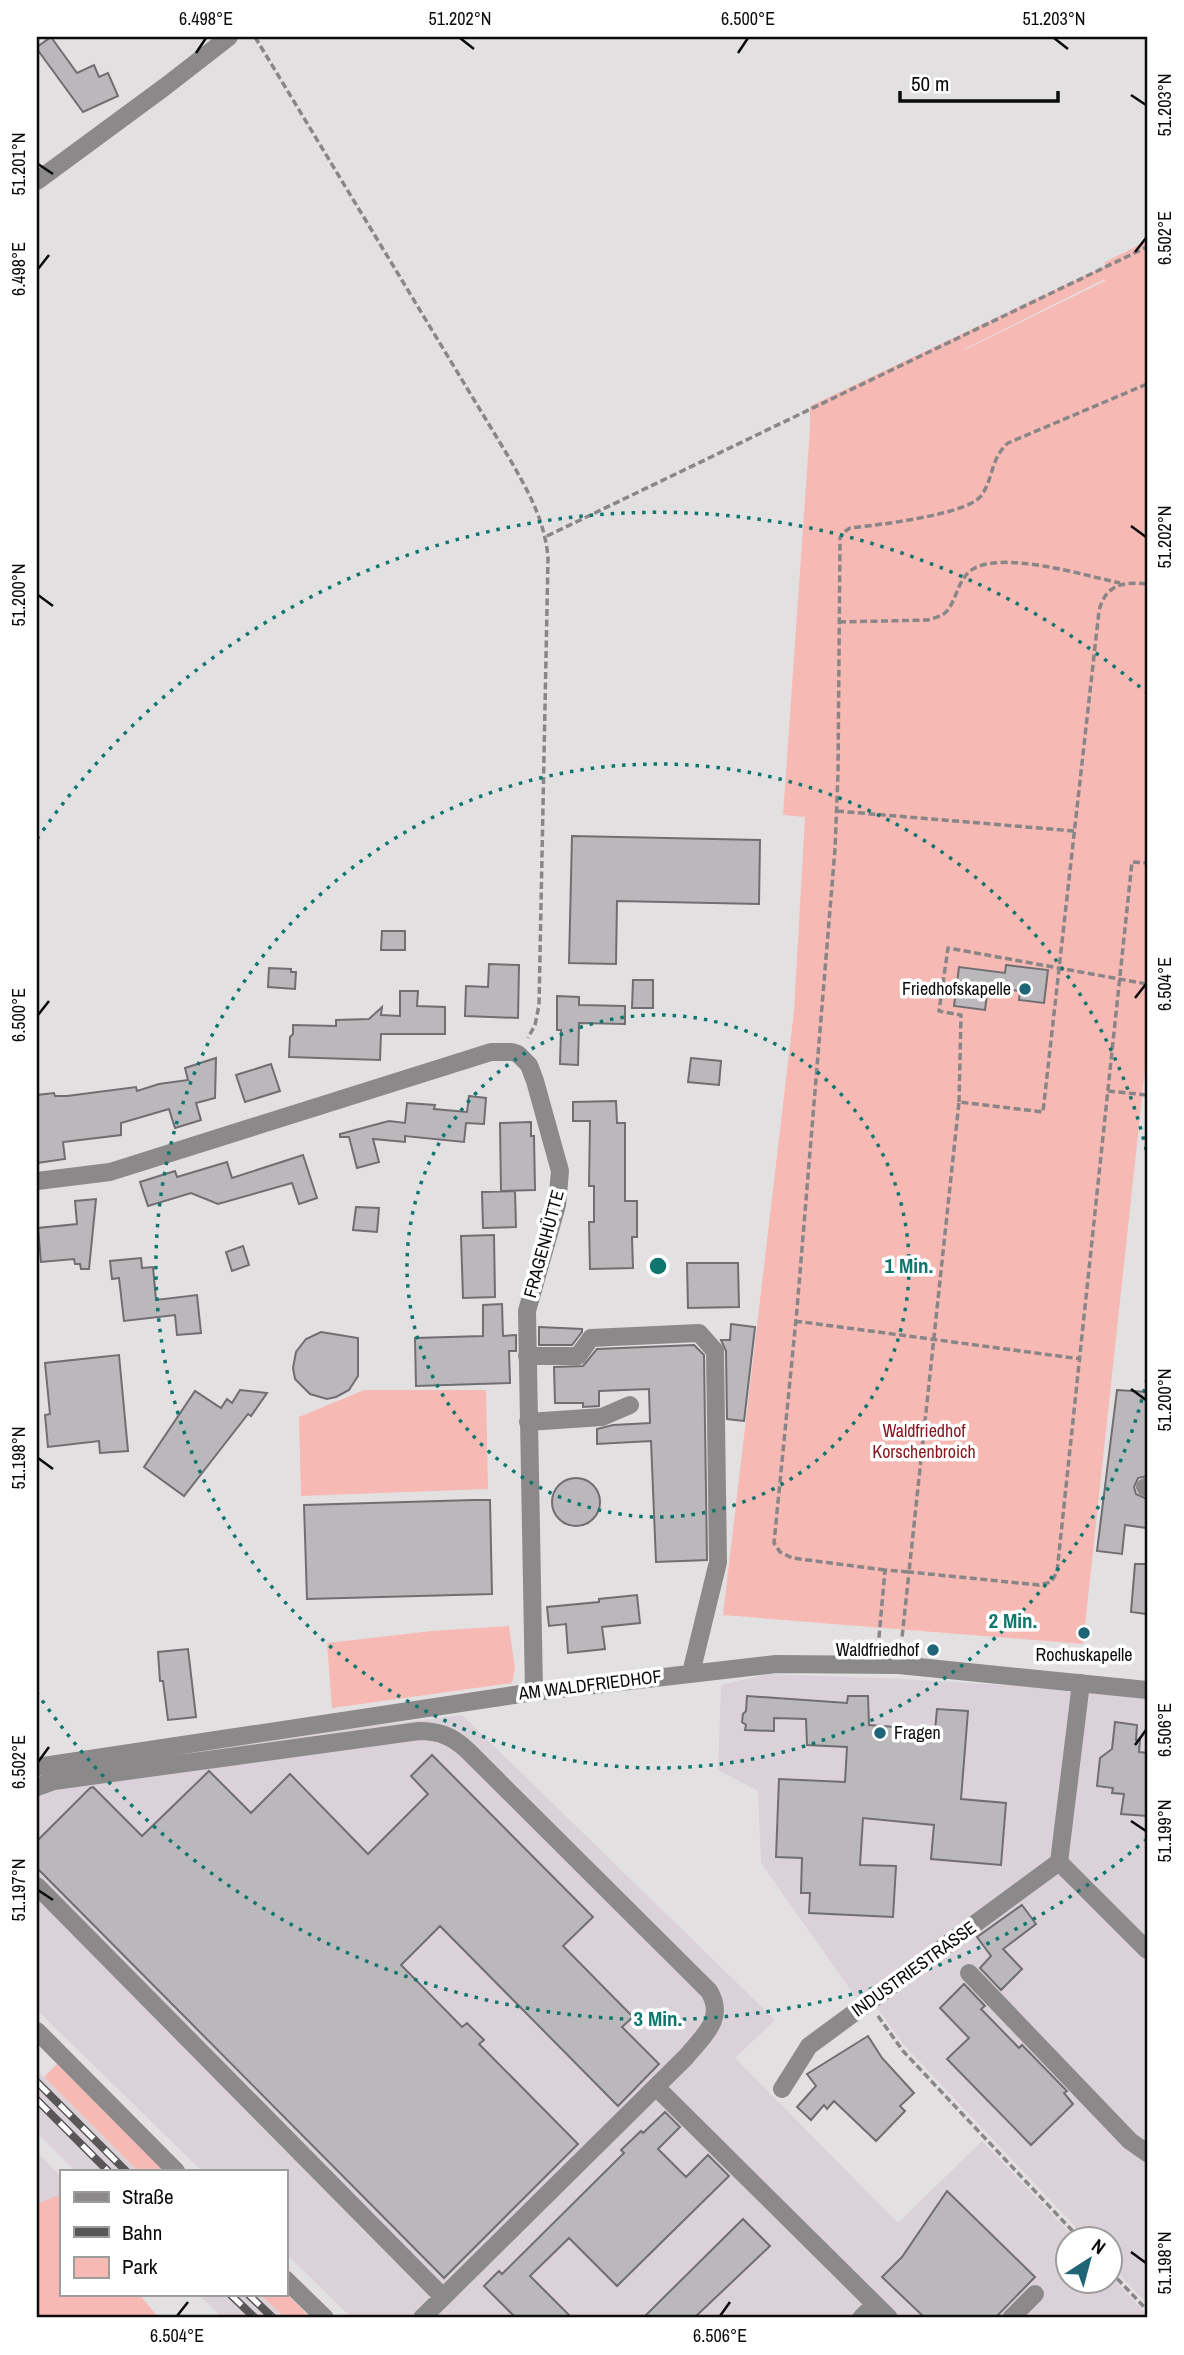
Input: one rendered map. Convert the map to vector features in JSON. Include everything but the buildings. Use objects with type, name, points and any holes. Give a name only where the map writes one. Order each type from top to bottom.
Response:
[{"type":"street","points":[[37,181],[229,37]]},
{"type":"street","points":[[37,1181],[99,1175],[491,1052],[518,1054]]},
{"type":"street","name":"FRAGENHÜTTE","points":[[518,1054],[529,1065],[536,1081],[560,1171],[557,1205],[527,1311],[534,1692]]},
{"type":"street","points":[[527,1356],[578,1356],[591,1338],[699,1333],[715,1351],[718,1562],[691,1673]]},
{"type":"street","points":[[528,1422],[602,1417],[630,1405]]},
{"type":"street","name":"AM WALDFRIEDHOF","points":[[37,1767],[534,1692],[787,1663],[899,1665],[1147,1690]]},
{"type":"street","points":[[1081,1683],[1059,1863],[1147,1950]]},
{"type":"street","points":[[37,1787],[54,1781],[419,1731],[438,1732],[451,1737],[477,1759],[709,1991],[716,2010],[711,2026],[686,2057],[422,2318]]},
{"type":"street","name":"INDUSTRIESTRASSE","points":[[782,2089],[809,2046],[1059,1863]]},
{"type":"street","points":[[37,1886],[443,2297]]},
{"type":"street","points":[[969,1973],[1130,2141],[1147,2153]]},
{"type":"street","points":[[37,2031],[175,2170]]},
{"type":"street","points":[[656,2087],[889,2318]]},
{"type":"street","points":[[287,2281],[326,2318]]},
{"type":"street","points":[[1011,2318],[1035,2294]]},
{"type":"street","points":[[861,2318],[875,2304]]},
{"type":"path","points":[[255,37],[508,456],[536,509],[546,537],[548,558],[539,1005],[532,1032],[518,1054]]},
{"type":"path","points":[[546,537],[1147,247]]},
{"type":"path","points":[[1147,384],[1008,443],[995,460],[984,491],[970,505],[949,512],[850,528],[841,536],[837,811],[774,1545],[780,1552],[792,1558],[1033,1585],[1046,1584],[1055,1578],[1060,1563],[1132,862],[1147,863]]},
{"type":"path","points":[[839,622],[928,620],[940,616],[947,611],[958,587],[969,573],[980,565],[994,563],[1021,562],[1123,583],[1147,584]]},
{"type":"path","points":[[959,1102],[1043,1112],[1099,611],[1107,593],[1123,583]]},
{"type":"path","points":[[837,811],[1074,831]]},
{"type":"path","points":[[899,1665],[959,1102],[961,1015],[939,1011],[948,948],[1147,984]]},
{"type":"path","points":[[1108,1091],[1147,1096]]},
{"type":"path","points":[[795,1321],[1081,1359]]},
{"type":"path","points":[[877,1664],[886,1570]]},
{"type":"path","points":[[868,2003],[903,2051],[1069,2226]]},
{"type":"path","points":[[1124,2285],[1147,2310]]},
{"type":"shaded area","points":[[768,1674],[903,1679],[1147,1696],[1147,2304],[1124,2279],[1124,2226],[1075,2226],[903,2044],[866,1992],[857,1999],[761,1863],[758,1791],[718,1770],[721,1685]]},
{"type":"shaded area","points":[[462,1715],[775,2020],[735,2058],[898,2223],[982,2141],[1064,2226],[1054,2226],[1054,2296],[1124,2296],[1124,2290],[1147,2318],[352,2318],[287,2255],[287,2170],[201,2170],[37,2010],[37,1769],[43,1766]]},
{"type":"shaded area","points":[[37,2070],[137,2170],[74,2170],[37,2133]]},
{"type":"shaded area","points":[[37,2152],[60,2176],[60,2194],[37,2205]]},
{"type":"shaded area","points":[[200,2296],[262,2296],[285,2318],[223,2318]]},
{"type":"green space","name":"Waldfriedhof Korschenbroich","points":[[1147,241],[1147,1051],[1083,1644],[723,1615],[794,1011],[805,817],[783,815],[810,406],[1105,266],[1105,262]],"holes":[[[1105,279],[1105,281],[964,350]]]},
{"type":"green space","points":[[364,1390],[486,1390],[488,1489],[301,1496],[299,1417]]},
{"type":"green space","points":[[509,1626],[515,1669],[512,1683],[332,1708],[327,1643],[432,1631]]},
{"type":"green space","points":[[57,2064],[163,2170],[137,2170],[44,2077]]},
{"type":"green space","points":[[60,2196],[60,2296],[141,2296],[159,2318],[37,2318],[37,2204]]},
{"type":"green space","points":[[287,2294],[311,2318],[285,2318],[262,2296]]},
{"type":"railway","points":[[37,2082],[125,2170]]},
{"type":"railway","points":[[37,2100],[107,2170]]},
{"type":"railway","points":[[232,2296],[255,2318]]},
{"type":"railway","points":[[250,2296],[273,2318]]},
{"type":"place","name":"Friedhofskapelle","points":[[1025,989]]},
{"type":"place","name":"Rochuskapelle","points":[[1084,1633]]},
{"type":"place","name":"Waldfriedhof","points":[[933,1650]]},
{"type":"place","name":"Fragen","points":[[880,1733]]}]
